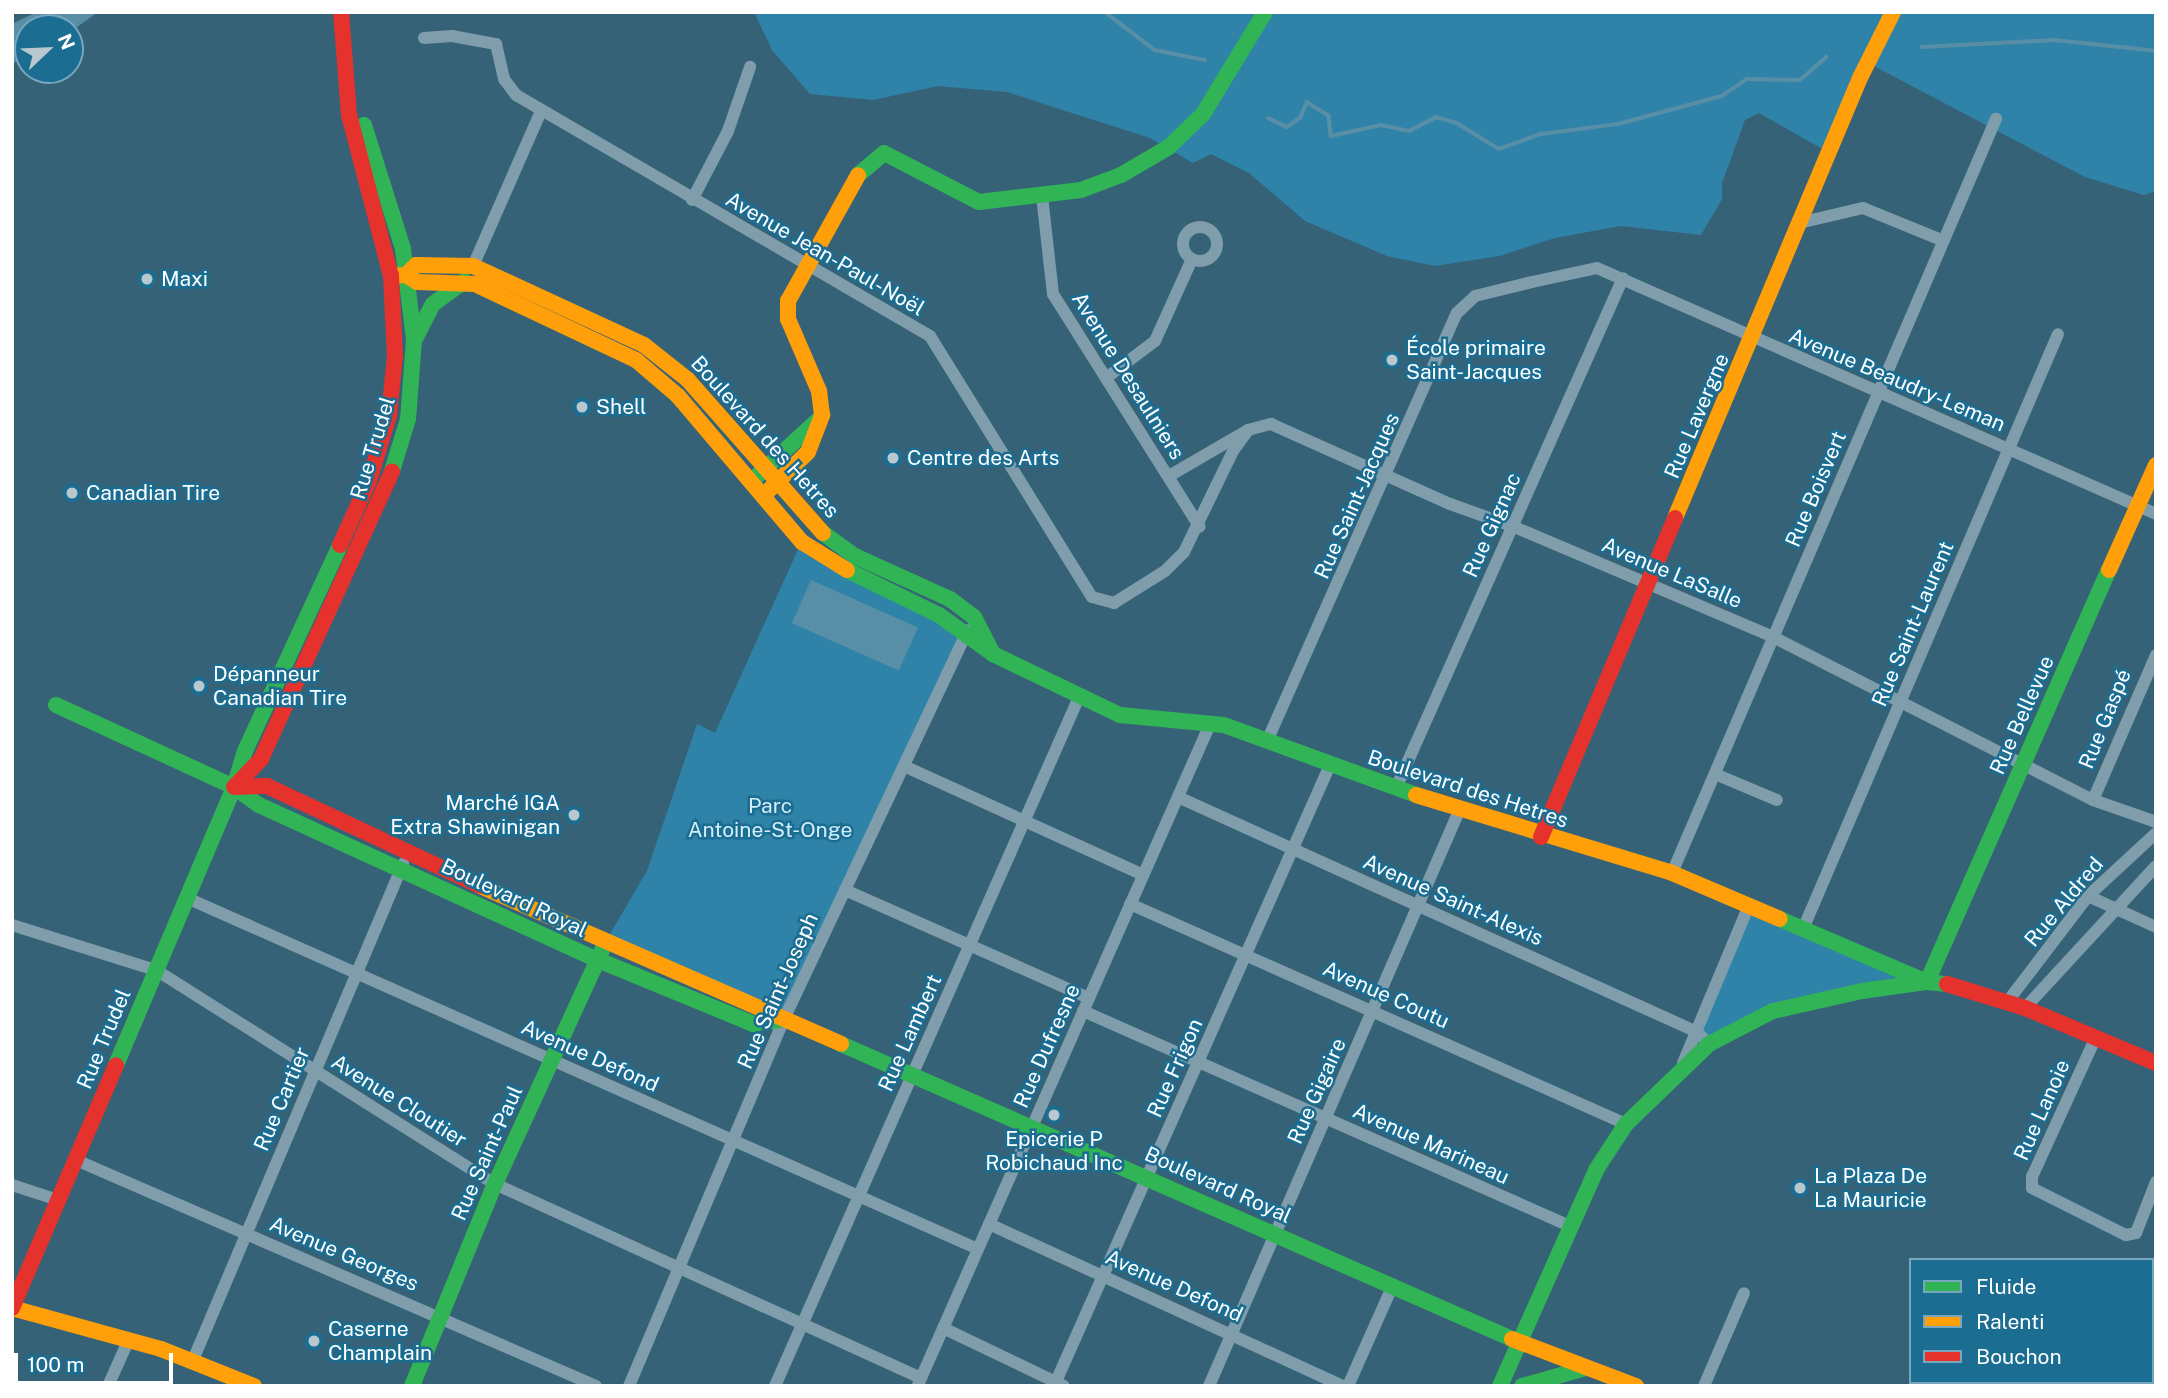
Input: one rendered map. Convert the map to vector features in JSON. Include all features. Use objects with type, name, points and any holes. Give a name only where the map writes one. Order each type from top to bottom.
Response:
[{"type":"street","name":"Rue Trudel","points":[[234,787],[261,759],[387,489],[408,419],[414,343],[399,276],[389,198],[350,94],[341,12]]},
{"type":"street","points":[[763,496],[808,453],[822,415],[820,391],[788,319],[788,301],[862,168],[884,153],[979,202],[1081,190],[1121,175],[1169,147],[1203,114],[1265,12]]},
{"type":"street","name":"Rue Lavergne","points":[[1541,837],[1799,223],[1893,12]]},
{"type":"street","name":"Avenue Jean-Paul-Noël","points":[[424,38],[452,36],[496,44],[504,79],[516,95],[930,337],[1092,597],[1114,603],[1165,571],[1200,527],[1233,451],[1248,430]]},
{"type":"street","points":[[692,200],[728,131],[750,67]]},
{"type":"street","points":[[414,343],[431,306],[469,274],[541,111]]},
{"type":"street","name":"Rue Boisvert","points":[[1672,873],[1996,119]]},
{"type":"street","name":"Avenue Desaulniers","points":[[1042,196],[1053,294],[1200,527]]},
{"type":"street","points":[[1799,223],[1863,208],[1944,241]]},
{"type":"street","points":[[1106,378],[1156,341],[1192,259]]},
{"type":"street","name":"Boulevard des Hetres","points":[[399,276],[416,265],[469,274],[655,353],[688,380],[817,529],[855,555],[950,599],[974,617],[993,654]]},
{"type":"street","name":"Rue Saint-Jacques","points":[[1267,741],[1464,302],[1597,268],[1623,278]]},
{"type":"street","name":"Boulevard des Hetres","points":[[469,274],[636,360],[678,396],[802,542],[823,558],[966,633],[993,654],[1079,697],[1120,715],[1211,722],[1459,811],[1672,873],[1927,982]]},
{"type":"street","name":"Rue Trudel","points":[[12,1308],[234,787],[246,751],[369,481],[389,415],[399,276]]},
{"type":"street","name":"Avenue Beaudry-Leman","points":[[1623,278],[1752,338],[2156,514]]},
{"type":"street","name":"Rue Gignac","points":[[1396,788],[1623,278]]},
{"type":"street","name":"Rue Saint-Laurent","points":[[1803,929],[2059,334]]},
{"type":"street","points":[[751,482],[822,415]]},
{"type":"street","name":"Avenue LaSalle","points":[[1169,476],[1248,430],[1271,424],[1387,477],[1512,526],[1773,637],[2093,800],[2156,822]]},
{"type":"street","name":"Rue Bellevue","points":[[1927,982],[2156,465]]},
{"type":"street","name":"Rue Saint-Joseph","points":[[629,1386],[784,1019],[974,617]]},
{"type":"street","name":"Rue Gaspé","points":[[2093,800],[2155,654]]},
{"type":"street","name":"Rue Lambert","points":[[775,1386],[1079,697]]},
{"type":"street","name":"Boulevard Royal","points":[[56,705],[234,787],[267,786],[404,861],[598,960],[753,1024],[784,1019]]},
{"type":"street","name":"Rue Dufresne","points":[[919,1382],[1211,722]]},
{"type":"street","name":"Rue Frigon","points":[[1058,1385],[1147,1177],[1331,765]]},
{"type":"street","points":[[904,766],[1143,875]]},
{"type":"street","points":[[1714,774],[1777,800]]},
{"type":"street","name":"Avenue Saint-Alexis","points":[[1178,797],[1703,1038]]},
{"type":"street","name":"Rue Gigaire","points":[[1209,1386],[1459,811]]},
{"type":"street","name":"Rue Aldred","points":[[2008,1001],[2088,897],[2156,833]]},
{"type":"street","name":"Boulevard Royal","points":[[404,861],[606,940],[1519,1342],[1636,1386]]},
{"type":"street","name":"Rue Cartier","points":[[192,1360],[404,861]]},
{"type":"street","name":"Rue Aldred","points":[[2025,1008],[2156,866]]},
{"type":"street","points":[[845,890],[1089,998]]},
{"type":"street","points":[[2088,897],[2156,927]]},
{"type":"street","name":"Avenue Defond","points":[[187,898],[978,1249]]},
{"type":"street","name":"Avenue Coutu","points":[[1130,904],[1247,953],[1626,1124]]},
{"type":"street","points":[[1500,1386],[1595,1170],[1626,1124],[1682,1067],[1703,1038],[1749,905]]},
{"type":"street","name":"Avenue Cloutier","points":[[12,925],[156,970],[495,1184],[919,1382]]},
{"type":"street","name":"Rue Saint-Paul","points":[[412,1386],[495,1184],[606,940]]},
{"type":"street","points":[[1703,1038],[1773,1011],[1862,991],[1927,982],[1962,986],[2008,1001],[2156,1063]]},
{"type":"street","name":"Avenue Marineau","points":[[1083,1011],[1572,1227]]},
{"type":"street","name":"Rue Lanoie","points":[[2096,1037],[2032,1177],[2032,1188],[2042,1196],[2126,1235],[2136,1233],[2156,1182]]},
{"type":"street","name":"Avenue Georges","points":[[76,1160],[596,1386]]},
{"type":"street","points":[[12,1185],[58,1200]]},
{"type":"street","name":"Avenue Defond","points":[[989,1224],[1345,1386]]},
{"type":"street","points":[[1345,1386],[1393,1285]]},
{"type":"street","points":[[1704,1386],[1744,1293]]},
{"type":"street","points":[[12,1308],[129,1339],[192,1360],[254,1386]]},
{"type":"street","points":[[943,1328],[1058,1385]]},
{"type":"street","points":[[108,1386],[129,1339]]},
{"type":"street","points":[[1522,1386],[1586,1368]]},
{"type":"green space","points":[[754,12],[2156,12],[2156,191],[2144,195],[2085,177],[1870,64],[1831,154],[1759,113],[1745,120],[1722,183],[1722,199],[1701,235],[1621,226],[1555,238],[1499,256],[1435,266],[1387,256],[1305,221],[1249,173],[1211,154],[1193,163],[1150,138],[1007,92],[938,86],[873,100],[810,94],[772,50]]},
{"type":"green space","name":"Parc Antoine-St-Onge","points":[[800,545],[966,633],[784,1019],[604,944],[647,871],[697,724],[715,733]]},
{"type":"green space","points":[[1749,905],[1927,982],[1773,1011],[1709,1044],[1697,1032]]},
{"type":"shaded area","points":[[98,12],[84,22],[84,14],[33,14]]},
{"type":"shaded area","points":[[14,23],[12,63],[12,24]]},
{"type":"shaded area","points":[[811,580],[918,628],[899,671],[792,623]]},
{"type":"waterway","points":[[1105,12],[1155,50],[1205,60]]},
{"type":"waterway","points":[[1922,47],[2055,40],[2156,51]]},
{"type":"waterway","points":[[1268,118],[1287,127],[1300,118],[1307,102],[1329,116],[1331,136],[1381,125],[1409,131],[1436,117],[1457,123],[1499,149],[1541,134],[1618,124],[1722,96],[1747,79],[1800,80],[1826,57]]},
{"type":"traffic: fast","points":[[858,175],[884,153],[979,202],[1081,190],[1121,175],[1169,147],[1203,114],[1265,12]]},
{"type":"traffic: fast","points":[[364,125],[403,249],[414,340],[408,419],[392,471]]},
{"type":"traffic: fast","points":[[416,337],[433,304],[465,281]]},
{"type":"traffic: fast","points":[[756,477],[818,420]]},
{"type":"traffic: fast","points":[[823,533],[855,556],[950,599],[974,617],[993,654]]},
{"type":"traffic: fast","points":[[116,1065],[234,787],[245,751],[340,545]]},
{"type":"traffic: fast","points":[[847,570],[939,615],[993,654],[1120,715],[1224,725],[1416,795]]},
{"type":"traffic: fast","points":[[1780,919],[1927,982],[2109,570]]},
{"type":"traffic: fast","points":[[56,705],[234,787],[259,805],[598,960],[753,1024],[783,1019]]},
{"type":"traffic: fast","points":[[412,1386],[495,1184],[602,950]]},
{"type":"traffic: fast","points":[[1500,1386],[1596,1170],[1626,1124],[1709,1044],[1773,1011],[1862,991],[1927,982],[1947,984]]},
{"type":"traffic: fast","points":[[841,1044],[1512,1339]]},
{"type":"traffic: fast","points":[[1522,1386],[1586,1368]]},
{"type":"traffic: slow","points":[[1675,518],[1861,76],[1893,12]]},
{"type":"traffic: slow","points":[[763,496],[808,452],[822,415],[819,391],[788,319],[788,301],[858,175]]},
{"type":"traffic: slow","points":[[406,275],[416,265],[473,266],[644,345],[688,380],[823,533]]},
{"type":"traffic: slow","points":[[391,276],[406,275],[417,282],[475,284],[636,360],[678,396],[802,542],[847,570]]},
{"type":"traffic: slow","points":[[2109,570],[2156,465]]},
{"type":"traffic: slow","points":[[1416,795],[1672,873],[1780,919]]},
{"type":"traffic: slow","points":[[480,886],[841,1044]]},
{"type":"traffic: slow","points":[[12,1308],[161,1349],[254,1386]]},
{"type":"traffic: slow","points":[[1512,1339],[1636,1386]]},
{"type":"traffic: jam","points":[[340,545],[369,481],[389,415],[395,356],[391,276],[349,115],[341,12]]},
{"type":"traffic: jam","points":[[237,784],[261,759],[392,471]]},
{"type":"traffic: jam","points":[[1541,837],[1675,518]]},
{"type":"traffic: jam","points":[[234,787],[267,786],[480,886]]},
{"type":"traffic: jam","points":[[1947,984],[2025,1008],[2156,1063]]},
{"type":"traffic: jam","points":[[12,1308],[116,1065]]},
{"type":"place","name":"Maxi","points":[[147,279]]},
{"type":"place","name":"École primaire Saint-Jacques","points":[[1392,360]]},
{"type":"place","name":"Shell","points":[[582,407]]},
{"type":"place","name":"Centre des Arts","points":[[893,458]]},
{"type":"place","name":"Canadian Tire","points":[[72,493]]},
{"type":"place","name":"Dépanneur Canadian Tire","points":[[199,686]]},
{"type":"place","name":"Marché IGA Extra Shawinigan","points":[[574,815]]},
{"type":"place","name":"Epicerie P Robichaud Inc","points":[[1054,1115]]},
{"type":"place","name":"La Plaza De La Mauricie","points":[[1800,1188]]},
{"type":"place","name":"Caserne Champlain","points":[[314,1341]]}]
